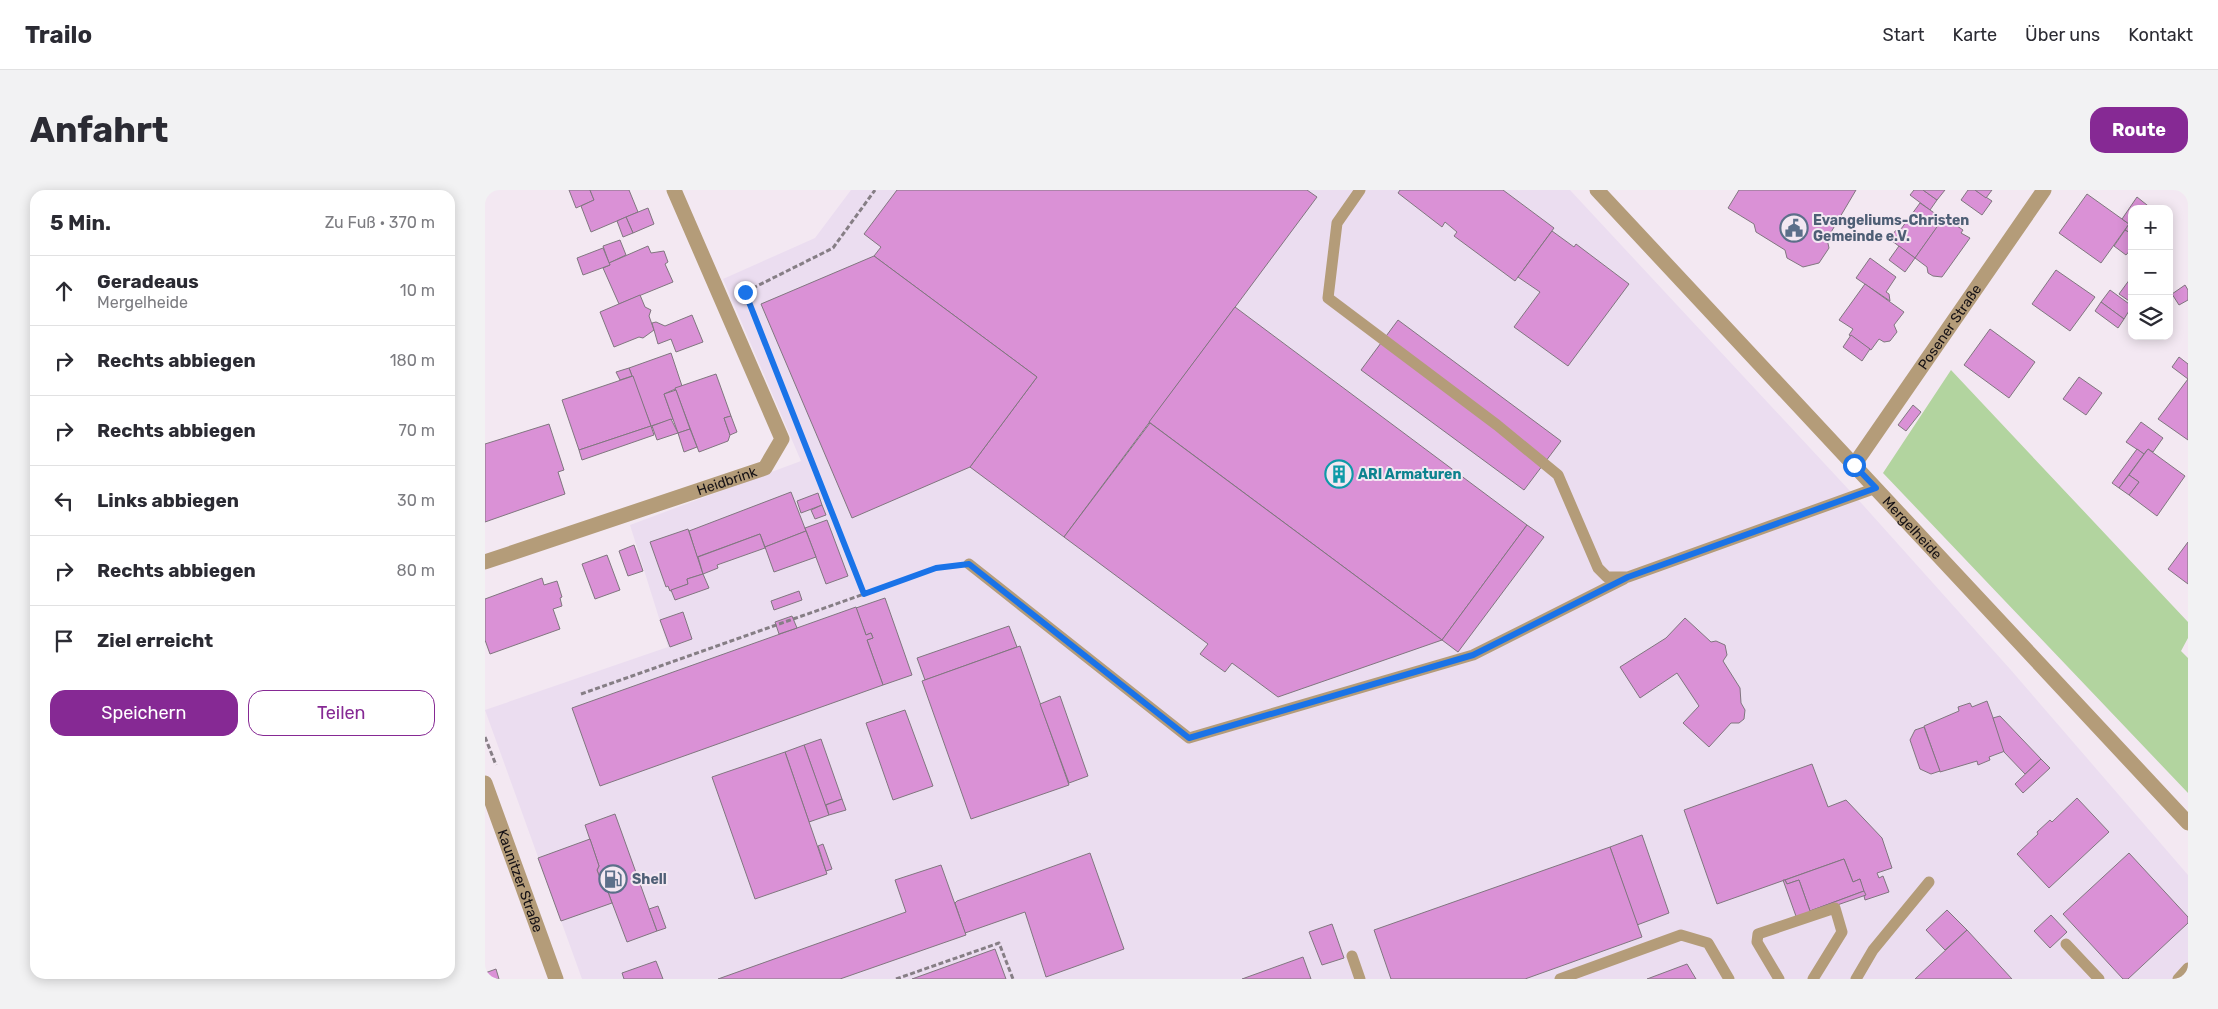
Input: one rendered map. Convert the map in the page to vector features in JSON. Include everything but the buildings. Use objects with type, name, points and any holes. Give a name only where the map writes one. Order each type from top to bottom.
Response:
[{"type":"street","name":"Heidbrink","points":[[485,562],[765,468],[782,439],[674,190]]},
{"type":"street","name":"Mergelheide","points":[[1597,190],[2188,823]]},
{"type":"street","name":"Posener Straße","points":[[1854,465],[2044,190]]},
{"type":"street","name":"Kaunitzer Straße","points":[[485,783],[556,979]]},
{"type":"lane","points":[[1360,190],[1337,223],[1328,298],[1497,425],[1558,475],[1598,568],[1607,577],[1628,577]]},
{"type":"lane","points":[[969,564],[1189,738],[1473,655],[1628,577],[1876,488]]},
{"type":"lane","points":[[1857,979],[1873,950],[1929,882]]},
{"type":"lane","points":[[1779,979],[1757,942],[1758,934],[1835,908],[1842,932],[1813,979]]},
{"type":"lane","points":[[1560,979],[1681,935],[1708,943],[1729,979]]},
{"type":"lane","points":[[2066,944],[2099,979]]},
{"type":"lane","points":[[1352,956],[1360,979]]},
{"type":"lane","points":[[2178,979],[2188,968]]},
{"type":"path","points":[[759,328],[745,292],[833,248],[875,190]]},
{"type":"path","points":[[803,438],[864,594]]},
{"type":"path","points":[[581,694],[936,568],[969,564]]},
{"type":"path","points":[[895,979],[999,943],[1013,979]]},
{"type":"shaded area","points":[[851,190],[1570,190],[1863,505],[2010,669],[2188,875],[2188,979],[582,979],[485,710],[668,647],[630,525],[801,461],[723,279],[815,238]]},
{"type":"green space","points":[[1951,370],[2188,622],[2188,638],[2181,651],[2188,658],[2188,793],[1883,473]]},
{"type":"place","name":"Evangeliums-Christen Gemeinde e.V.","points":[[1794,228]]},
{"type":"place","name":"ARI Armaturen","points":[[1339,474]]},
{"type":"place","name":"Shell","points":[[613,879]]},
{"type":"route","points":[[745,292],[864,594],[936,568],[969,564],[1189,738],[1473,655],[1628,577],[1876,488],[1854,465]]}]
